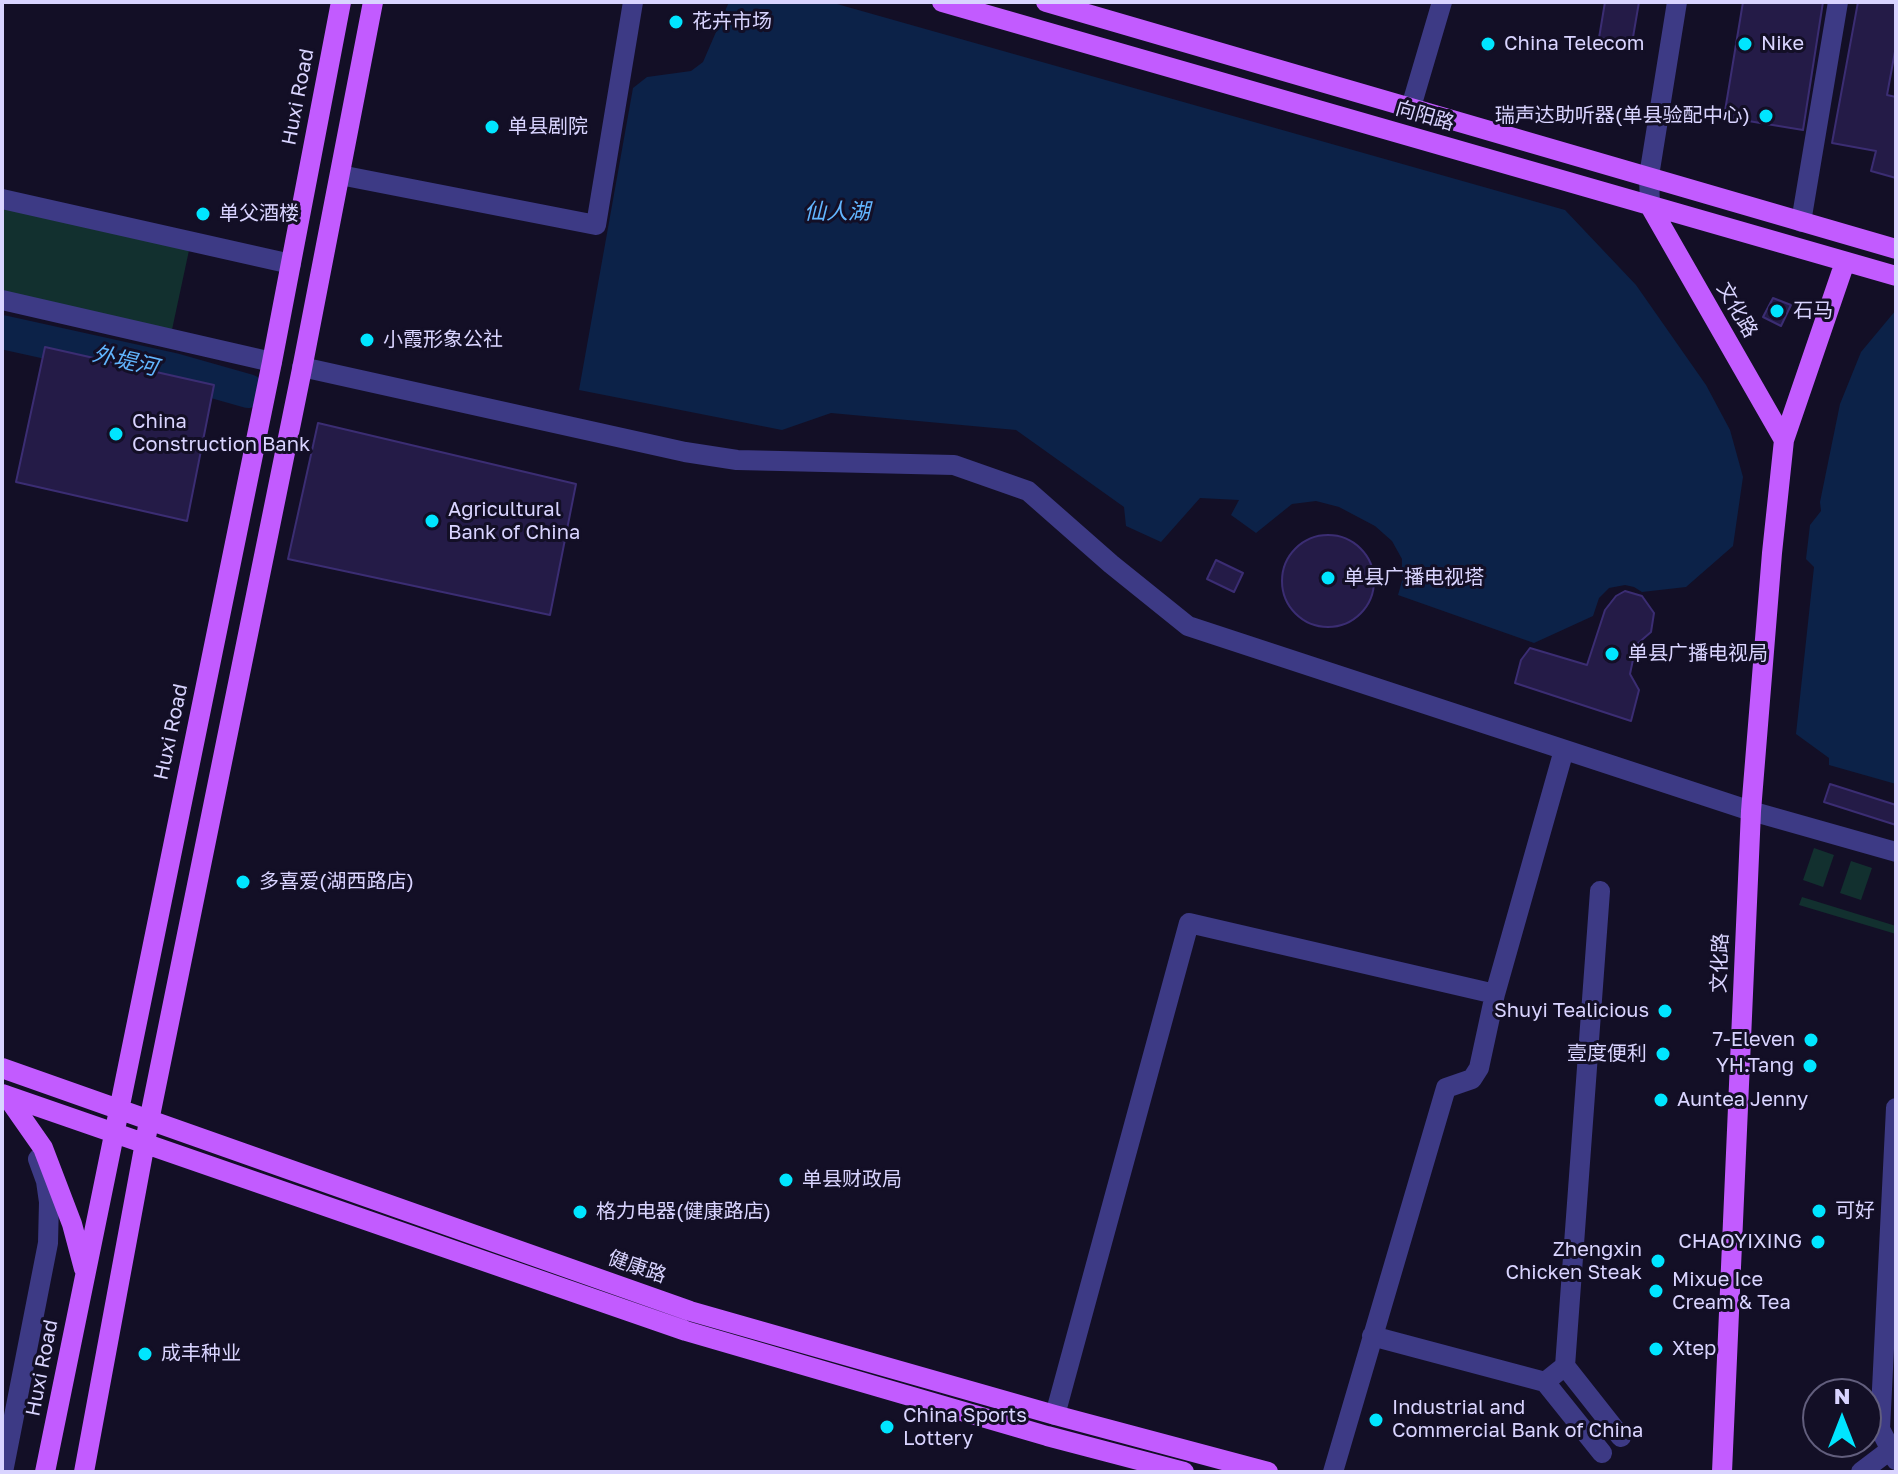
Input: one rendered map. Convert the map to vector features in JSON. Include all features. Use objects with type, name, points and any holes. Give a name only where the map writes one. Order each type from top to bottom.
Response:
[{"type":"main road","name":"Huxi Road","points":[[45,1472],[272,362],[341,2]]},
{"type":"main road","points":[[84,1472],[149,1121],[373,2]]},
{"type":"main road","name":"向阳路","points":[[942,2],[1896,276]]},
{"type":"main road","name":"向阳路","points":[[1046,2],[1896,249]]},
{"type":"main road","name":"文化路","points":[[1650,206],[1784,440],[1751,811],[1722,1472]]},
{"type":"main road","points":[[1784,440],[1845,262]]},
{"type":"main road","name":"健康路","points":[[2,1068],[690,1311],[1268,1472]]},
{"type":"main road","points":[[3,1097],[686,1331],[1137,1466],[1184,1472]]},
{"type":"main road","points":[[3,1097],[43,1148],[72,1224],[85,1273]]},
{"type":"street","points":[[340,175],[596,225],[633,2]]},
{"type":"street","points":[[1411,107],[1442,2]]},
{"type":"street","points":[[1650,206],[1649,176],[1677,2]]},
{"type":"street","points":[[1801,222],[1838,2]]},
{"type":"street","points":[[2,199],[291,264]]},
{"type":"street","points":[[2,300],[272,362]]},
{"type":"street","points":[[302,367],[685,452],[737,460],[954,465],[1028,491],[1188,626],[1751,811],[1896,852]]},
{"type":"street","points":[[1333,1472],[1446,1088],[1472,1079],[1479,1068],[1495,994],[1564,750]]},
{"type":"street","points":[[1600,891],[1565,1366],[1621,1437]]},
{"type":"street","points":[[1055,1415],[1189,923],[1495,994]]},
{"type":"street","points":[[3,1097],[33,1145],[46,1181],[49,1202],[48,1243],[3,1472]]},
{"type":"street","points":[[1861,1472],[1893,1455],[1880,1429],[1896,1108]]},
{"type":"street","points":[[1372,1336],[1545,1382],[1602,1453]]},
{"type":"street","points":[[1545,1382],[1565,1366]]},
{"type":"green space","points":[[2,199],[191,241],[170,339],[2,300]]},
{"type":"green space","points":[[1814,848],[1834,855],[1823,887],[1803,880]]},
{"type":"green space","points":[[1851,861],[1872,868],[1861,900],[1840,893]]},
{"type":"green space","points":[[1802,897],[1896,926],[1896,934],[1799,905]]},
{"type":"water","name":"仙人湖","points":[[729,2],[830,2],[1565,210],[1636,285],[1706,385],[1730,430],[1743,477],[1733,546],[1686,587],[1642,592],[1625,585],[1609,588],[1599,598],[1593,616],[1534,643],[1398,595],[1402,581],[1402,559],[1392,541],[1375,526],[1339,507],[1316,501],[1292,504],[1256,533],[1231,515],[1239,500],[1200,498],[1161,542],[1126,526],[1124,507],[1016,430],[831,413],[782,430],[579,390],[633,88],[647,77],[691,71],[703,62]]},
{"type":"water","points":[[1896,310],[1896,784],[1829,765],[1829,758],[1796,734],[1814,567],[1806,559],[1810,525],[1821,511],[1820,502],[1840,404],[1861,352]]},
{"type":"building","points":[[1605,2],[1639,2],[1632,43],[1599,38]]},
{"type":"building","points":[[1743,2],[1823,2],[1803,130],[1724,117]]},
{"type":"building","points":[[1858,2],[1896,2],[1896,46],[1887,95],[1896,97],[1896,178],[1871,171],[1876,151],[1832,143]]},
{"type":"building","name":"石马","points":[[1773,298],[1791,305],[1781,326],[1763,317]]},
{"type":"building","name":"China Construction Bank","points":[[45,347],[214,385],[187,521],[16,482]]},
{"type":"building","name":"Agricultural Bank of China","points":[[318,423],[576,484],[550,615],[288,559]]},
{"type":"building","name":"单县广播电视塔","points":[[1328,535],[1346,539],[1360,549],[1370,563],[1374,581],[1370,599],[1360,613],[1346,623],[1328,627],[1310,623],[1296,613],[1286,599],[1282,581],[1286,563],[1296,549],[1310,539]]},
{"type":"building","points":[[1216,560],[1243,573],[1234,592],[1207,579]]},
{"type":"building","name":"单县广播电视局","points":[[1625,591],[1642,596],[1654,613],[1651,632],[1636,645],[1630,674],[1639,690],[1631,721],[1515,683],[1521,660],[1530,648],[1587,665],[1605,610],[1616,596]]},
{"type":"building","points":[[1830,784],[1896,805],[1896,825],[1824,802]]},
{"type":"waterway","name":"外堤河","points":[[2,332],[174,370],[248,391]]},
{"type":"place","name":"花卉市场","points":[[676,22]]},
{"type":"place","name":"China Telecom","points":[[1488,44]]},
{"type":"place","name":"Nike","points":[[1745,44]]},
{"type":"place","name":"瑞声达助听器(单县验配中心)","points":[[1766,116]]},
{"type":"place","name":"单县剧院","points":[[492,127]]},
{"type":"place","name":"单父酒楼","points":[[203,214]]},
{"type":"place","name":"石马","points":[[1777,311]]},
{"type":"place","name":"小霞形象公社","points":[[367,340]]},
{"type":"place","name":"China Construction Bank","points":[[116,434]]},
{"type":"place","name":"Agricultural Bank of China","points":[[432,521]]},
{"type":"place","name":"单县广播电视塔","points":[[1328,578]]},
{"type":"place","name":"单县广播电视局","points":[[1612,654]]},
{"type":"place","name":"多喜爱(湖西路店)","points":[[243,882]]},
{"type":"place","name":"Shuyi Tealicious","points":[[1665,1011]]},
{"type":"place","name":"7-Eleven","points":[[1811,1040]]},
{"type":"place","name":"壹度便利","points":[[1663,1054]]},
{"type":"place","name":"YH.Tang","points":[[1810,1066]]},
{"type":"place","name":"Auntea Jenny","points":[[1661,1100]]},
{"type":"place","name":"单县财政局","points":[[786,1180]]},
{"type":"place","name":"可好","points":[[1819,1211]]},
{"type":"place","name":"格力电器(健康路店)","points":[[580,1212]]},
{"type":"place","name":"CHAOYIXING","points":[[1818,1242]]},
{"type":"place","name":"Zhengxin Chicken Steak","points":[[1658,1261]]},
{"type":"place","name":"Mixue Ice Cream & Tea","points":[[1656,1291]]},
{"type":"place","name":"Xtep","points":[[1656,1349]]},
{"type":"place","name":"成丰种业","points":[[145,1354]]},
{"type":"place","name":"Industrial and Commercial Bank of China","points":[[1376,1420]]},
{"type":"place","name":"China Sports Lottery","points":[[887,1427]]}]
